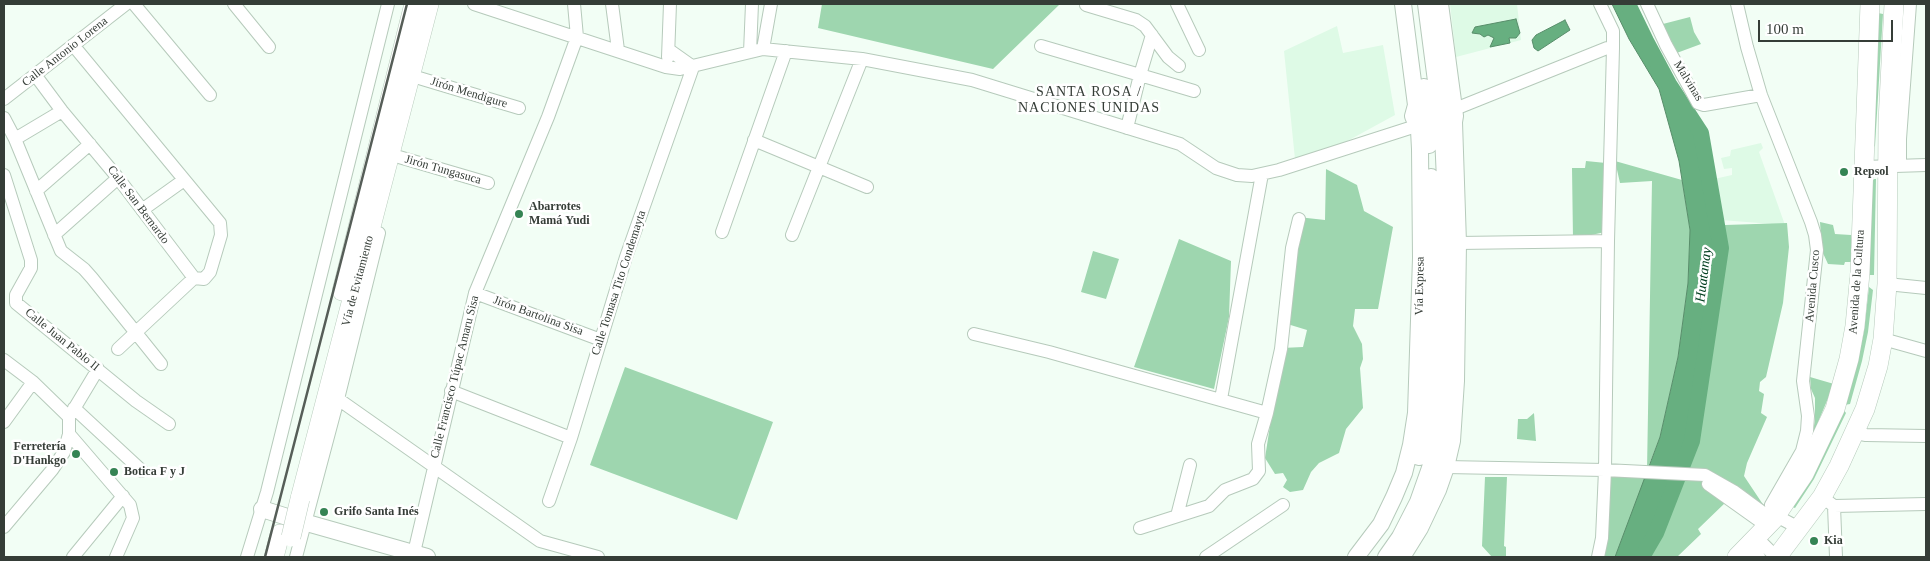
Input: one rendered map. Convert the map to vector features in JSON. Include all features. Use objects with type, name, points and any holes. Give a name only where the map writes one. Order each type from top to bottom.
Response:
[{"type":"highway","name":"Vía de Evitamiento","points":[[300,498],[414,4]]},
{"type":"highway","name":"Vía de Evitamiento","points":[[274,557],[300,498],[429,4]]},
{"type":"highway","name":"Avenida de la Cultura","points":[[1760,537],[1804,474],[1825,432],[1839,398],[1852,344],[1860,285],[1870,4]]},
{"type":"highway","points":[[1776,557],[1799,528],[1828,501],[1865,409],[1878,366],[1883,339],[1894,166],[1894,4]]},
{"type":"highway","points":[[1860,285],[1887,284]]},
{"type":"highway","name":"Vía de Evitamiento","points":[[285,535],[286,557]]},
{"type":"main road","name":"Vía Expresa","points":[[1403,4],[1426,98]]},
{"type":"main road","name":"Vía Expresa","points":[[1386,557],[1400,536],[1418,502],[1430,468],[1438,435],[1442,393],[1446,252],[1445,180],[1427,132],[1413,116],[1426,98],[1413,4]]},
{"type":"main road","name":"Vía Expresa","points":[[1371,557],[1392,525],[1408,492],[1420,455],[1428,417],[1433,251],[1426,98],[1426,4]]},
{"type":"main road","points":[[1402,557],[1420,528],[1438,490],[1452,441],[1456,381],[1458,243],[1454,112],[1440,4]]},
{"type":"main road","points":[[1426,98],[1444,96],[1454,112],[1450,130],[1427,132]]},
{"type":"main road","name":"Vía Expresa","points":[[1356,557],[1381,524],[1404,473],[1411,445],[1416,413],[1418,375],[1427,132]]},
{"type":"main road","points":[[262,509],[418,556]]},
{"type":"street","name":"Calle Antonio Lorena","points":[[4,99],[36,76],[126,4]]},
{"type":"street","points":[[134,4],[210,95]]},
{"type":"street","points":[[234,4],[269,47]]},
{"type":"street","points":[[247,557],[267,492],[388,4]]},
{"type":"street","points":[[296,557],[305,523],[300,498],[338,400],[385,209],[439,4]]},
{"type":"street","points":[[474,4],[680,69],[764,49],[862,59],[972,80],[1180,144],[1200,159],[1228,173],[1252,176],[1262,174],[1427,132]]},
{"type":"street","points":[[574,4],[578,37]]},
{"type":"street","points":[[612,4],[618,50]]},
{"type":"street","points":[[666,66],[669,50],[670,4]]},
{"type":"street","points":[[750,52],[752,4]]},
{"type":"street","points":[[764,49],[771,4]]},
{"type":"street","points":[[1177,4],[1200,50]]},
{"type":"street","points":[[1598,557],[1602,538],[1605,470],[1613,48],[1613,31],[1600,4]]},
{"type":"street","name":"Malvinas","points":[[1646,4],[1698,103],[1704,106],[1761,95]]},
{"type":"street","name":"Avenida Cusco","points":[[1737,4],[1761,95],[1815,235],[1817,250],[1803,381],[1808,416],[1807,431],[1802,451],[1772,504],[1760,537]]},
{"type":"street","points":[[1086,5],[1136,20],[1145,26],[1168,57],[1178,66]]},
{"type":"street","points":[[1127,128],[1152,35]]},
{"type":"street","name":"Calle Francisco Túpac Amaru Sisa","points":[[418,556],[434,465],[475,293],[548,117],[578,37]]},
{"type":"street","points":[[73,45],[220,223],[221,235],[210,272],[204,279],[194,278],[118,349]]},
{"type":"street","points":[[1041,46],[1194,91]]},
{"type":"street","points":[[1454,112],[1607,48],[1613,48]]},
{"type":"street","points":[[669,50],[693,67]]},
{"type":"street","points":[[722,232],[786,51]]},
{"type":"street","points":[[792,235],[862,59]]},
{"type":"street","name":"Calle Tomasa Tito Condemayta","points":[[549,501],[571,438],[626,257],[693,67]]},
{"type":"street","name":"Calle San Bernardo","points":[[36,76],[62,111],[118,178],[194,278]]},
{"type":"street","name":"Jirón Mendigure","points":[[419,78],[519,108]]},
{"type":"street","points":[[15,139],[62,111]]},
{"type":"street","points":[[4,118],[15,139],[61,251],[84,269],[162,364]]},
{"type":"street","points":[[754,140],[866,187]]},
{"type":"street","points":[[36,190],[90,144]]},
{"type":"street","name":"Jirón Tungasuca","points":[[399,157],[488,183]]},
{"type":"street","points":[[1864,167],[1926,165]]},
{"type":"street","points":[[1221,399],[1262,174]]},
{"type":"street","name":"Calle Juan Pablo II","points":[[4,175],[31,260],[31,268],[16,295],[16,303],[136,401],[169,424]]},
{"type":"street","points":[[54,235],[118,178]]},
{"type":"street","points":[[142,210],[184,180]]},
{"type":"street","points":[[1140,528],[1208,506],[1225,490],[1253,479],[1259,471],[1258,444],[1268,413],[1281,349],[1292,248],[1299,219]]},
{"type":"street","points":[[1458,243],[1608,241]]},
{"type":"street","points":[[1887,284],[1926,288]]},
{"type":"street","name":"Jirón Bartolina Sisa","points":[[475,293],[601,340]]},
{"type":"street","points":[[974,334],[1268,413]]},
{"type":"street","points":[[1883,339],[1926,351]]},
{"type":"street","points":[[4,360],[142,471]]},
{"type":"street","points":[[4,527],[52,470],[64,452],[72,413],[98,369]]},
{"type":"street","points":[[4,422],[33,382]]},
{"type":"street","points":[[451,391],[571,438]]},
{"type":"street","points":[[338,400],[434,465],[540,541],[598,557]]},
{"type":"street","points":[[1856,433],[1866,436],[1926,436]]},
{"type":"street","points":[[69,434],[130,505],[133,518],[116,557]]},
{"type":"street","points":[[1177,516],[1190,465]]},
{"type":"street","points":[[1446,467],[1605,470],[1697,474],[1710,477],[1718,482],[1776,557]]},
{"type":"street","points":[[73,557],[123,496]]},
{"type":"street","points":[[1836,557],[1828,501],[1926,504]]},
{"type":"street","points":[[1206,557],[1283,506]]},
{"type":"street","points":[[1760,537],[1782,519],[1799,528]]},
{"type":"shaded area","points":[[822,4],[1060,4],[993,69],[818,28]]},
{"type":"shaded area","points":[[1450,4],[1517,4],[1521,40],[1456,57]]},
{"type":"shaded area","points":[[1878,13],[1883,14],[1875,146],[1872,148]]},
{"type":"shaded area","points":[[1690,17],[1694,32],[1701,44],[1674,54],[1659,25]]},
{"type":"shaded area","points":[[1337,26],[1343,53],[1383,45],[1395,115],[1296,169],[1284,51]]},
{"type":"shaded area","points":[[1761,143],[1763,148],[1759,152],[1785,225],[1721,220],[1714,179],[1732,175],[1732,168],[1724,169],[1721,158],[1730,156],[1731,150]]},
{"type":"shaded area","points":[[1586,161],[1606,163],[1605,232],[1573,239],[1572,168],[1585,168]]},
{"type":"shaded area","points":[[1615,161],[1682,180],[1690,230],[1688,283],[1678,357],[1660,437],[1647,470],[1652,181],[1620,183]]},
{"type":"shaded area","points":[[1326,169],[1357,185],[1364,211],[1393,227],[1378,309],[1355,309],[1353,326],[1362,344],[1363,359],[1360,368],[1363,408],[1346,429],[1339,453],[1319,463],[1311,472],[1303,490],[1290,492],[1283,487],[1287,480],[1283,473],[1275,474],[1265,458],[1282,348],[1303,347],[1307,330],[1284,323],[1298,217],[1325,220]]},
{"type":"shaded area","points":[[1871,179],[1876,179],[1874,275],[1869,275]]},
{"type":"shaded area","points":[[1820,222],[1833,225],[1835,234],[1851,235],[1854,262],[1845,262],[1844,265],[1828,264],[1822,251]]},
{"type":"shaded area","points":[[1787,223],[1789,247],[1783,303],[1766,377],[1760,382],[1759,391],[1764,394],[1761,413],[1767,417],[1747,463],[1744,476],[1764,506],[1695,475],[1726,502],[1698,529],[1701,534],[1677,557],[1642,557],[1656,533],[1693,439],[1725,225]]},
{"type":"shaded area","points":[[1179,239],[1231,261],[1229,317],[1214,389],[1134,367]]},
{"type":"shaded area","points":[[1093,251],[1119,259],[1106,299],[1081,292]]},
{"type":"shaded area","points":[[1869,287],[1873,290],[1862,361],[1850,404],[1844,405],[1858,360],[1864,331]]},
{"type":"shaded area","points":[[625,367],[773,422],[737,520],[590,465]]},
{"type":"shaded area","points":[[1810,377],[1834,384],[1811,439],[1815,421],[1815,398],[1811,389]]},
{"type":"shaded area","points":[[1843,409],[1846,413],[1814,479],[1795,508],[1790,506]]},
{"type":"shaded area","points":[[1534,413],[1536,441],[1517,439],[1518,419],[1527,419]]},
{"type":"shaded area","points":[[1605,470],[1647,475],[1615,557],[1605,557]]},
{"type":"shaded area","points":[[1485,477],[1507,477],[1504,546],[1506,547],[1506,556],[1504,557],[1492,557],[1482,546]]},
{"type":"water","name":"Huatanay","points":[[1612,4],[1628,4],[1669,84],[1701,133],[1721,248],[1692,441],[1656,533],[1642,557],[1615,557],[1660,437],[1678,357],[1688,283],[1690,230],[1679,161],[1659,89],[1629,39]]},
{"type":"water","points":[[1516,19],[1520,33],[1516,38],[1509,38],[1510,43],[1490,47],[1494,38],[1488,35],[1484,37],[1480,34],[1472,33],[1475,27]]},
{"type":"water","points":[[1565,20],[1570,30],[1538,51],[1534,48],[1532,40],[1536,35]]},
{"type":"waterway","name":"Huatanay","points":[[1628,4],[1669,84],[1701,133],[1721,248],[1692,441],[1656,533],[1642,557]]},
{"type":"railway","points":[[265,557],[407,4]]},
{"type":"place","name":"Repsol","points":[[1844,172]]},
{"type":"place","name":"Abarrotes Mamá Yudi","points":[[519,214]]},
{"type":"place","name":"Ferretería D'Hankgo","points":[[76,454]]},
{"type":"place","name":"Botica F y J","points":[[114,472]]},
{"type":"place","name":"Grifo Santa Inés","points":[[324,512]]},
{"type":"place","name":"Kia","points":[[1814,541]]},
{"type":"district","name":"SANTA ROSA / NACIONES UNIDAS","points":[[1089,100]]}]
